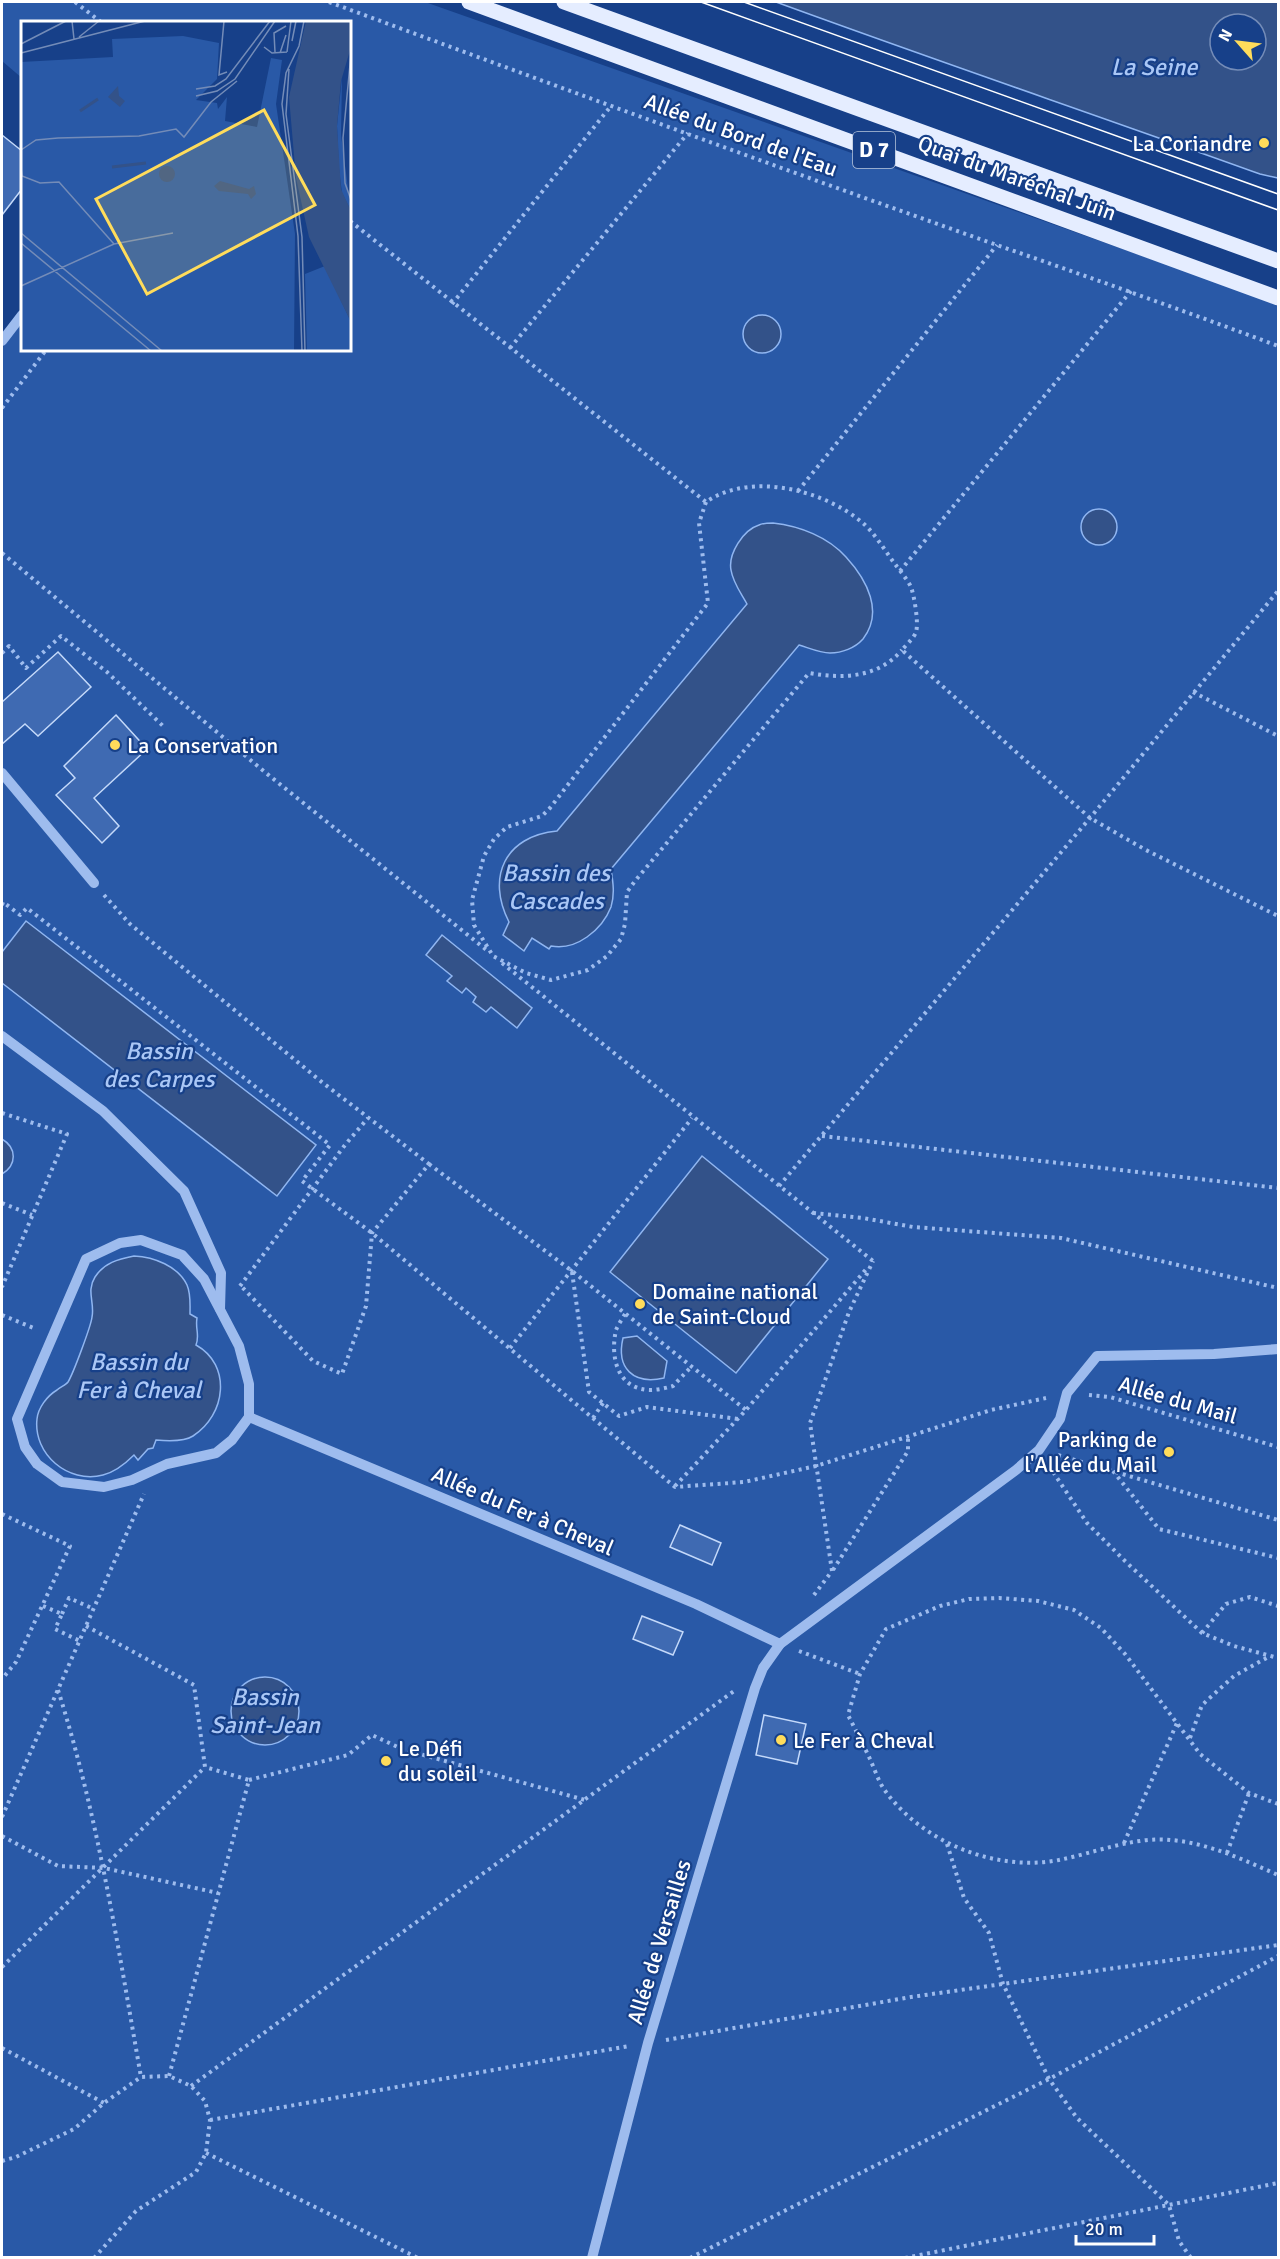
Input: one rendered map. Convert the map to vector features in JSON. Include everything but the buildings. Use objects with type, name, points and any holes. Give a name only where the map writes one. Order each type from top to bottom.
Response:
[{"type":"main road","name":"Quai du Maréchal Juin","points":[[469,2],[1278,298]]},
{"type":"main road","name":"Quai du Maréchal Juin","points":[[564,2],[1278,261]]},
{"type":"street","points":[[2,341],[21,316]]},
{"type":"street","points":[[2,773],[94,883]]},
{"type":"street","points":[[2,1036],[103,1111],[184,1191],[221,1273],[220,1310]]},
{"type":"street","points":[[141,1240],[182,1254],[204,1279],[220,1310],[239,1346],[249,1384],[249,1417],[232,1440],[216,1453],[167,1464],[132,1480],[104,1487],[62,1482],[37,1464],[25,1447],[17,1419],[86,1259],[120,1243],[141,1240]]},
{"type":"street","points":[[780,1644],[1016,1470],[1039,1450],[1060,1419],[1067,1393],[1097,1356],[1214,1354],[1278,1349]]},
{"type":"street","name":"Allée du Fer à Cheval","points":[[249,1417],[696,1604],[780,1644]]},
{"type":"street","name":"Allée de Versailles","points":[[592,2258],[648,2043],[755,1688],[764,1668],[780,1644]]},
{"type":"path","points":[[75,2],[100,21]]},
{"type":"path","name":"Allée du Bord de l'Eau","points":[[329,2],[610,106],[1131,291],[1278,346]]},
{"type":"path","points":[[452,304],[610,106]]},
{"type":"path","points":[[510,348],[688,133]]},
{"type":"path","points":[[351,222],[452,304],[706,502]]},
{"type":"path","points":[[798,491],[997,245]]},
{"type":"path","points":[[900,571],[1131,291]]},
{"type":"path","points":[[2,408],[45,351]]},
{"type":"path","points":[[756,486],[798,491],[820,497],[839,507],[865,525],[911,587],[917,621],[916,633],[892,662],[870,672],[846,676],[809,673],[627,892],[625,924],[621,939],[607,956],[588,970],[551,980],[526,973],[493,956],[474,926],[472,900],[484,856],[494,839],[507,827],[542,816],[550,808],[708,603],[699,523],[706,502],[720,493],[756,486]]},
{"type":"path","points":[[2,553],[266,773],[873,1262]]},
{"type":"path","points":[[779,1186],[1090,818],[1278,591]]},
{"type":"path","points":[[2,653],[9,646],[26,668],[61,636],[107,672],[163,726]]},
{"type":"path","points":[[902,650],[1090,818],[1146,850],[1278,916]]},
{"type":"path","points":[[1193,692],[1278,736]]},
{"type":"path","points":[[94,883],[130,924],[369,1118],[572,1271],[746,1410]]},
{"type":"path","points":[[2,905],[3,902],[20,915],[27,908],[330,1145],[302,1181],[372,1233],[675,1487],[746,1410],[873,1262]]},
{"type":"path","points":[[2,1113],[67,1134],[2,1287]]},
{"type":"path","points":[[256,1267],[313,1188],[369,1118]]},
{"type":"path","points":[[510,1348],[693,1119]]},
{"type":"path","points":[[822,1136],[1278,1188]]},
{"type":"path","points":[[241,1286],[313,1361],[342,1374],[366,1306],[372,1233],[429,1164]]},
{"type":"path","points":[[2,1203],[32,1215]]},
{"type":"path","points":[[813,1213],[862,1218],[913,1227],[1061,1239],[1278,1288]]},
{"type":"path","points":[[832,1571],[810,1423],[849,1312],[873,1262]]},
{"type":"path","points":[[572,1271],[589,1392],[619,1416],[647,1407],[738,1419]]},
{"type":"path","points":[[625,1314],[616,1330],[615,1359],[621,1377],[630,1385],[649,1390],[673,1386],[691,1367]]},
{"type":"path","points":[[2,1315],[40,1331]]},
{"type":"path","name":"Allée du Mail","points":[[675,1487],[744,1482],[816,1466],[991,1410],[1067,1393],[1110,1396],[1278,1447]]},
{"type":"path","points":[[593,1418],[603,1403]]},
{"type":"path","points":[[813,1597],[908,1451],[908,1437]]},
{"type":"path","points":[[1039,1450],[1278,1520]]},
{"type":"path","points":[[1039,1450],[1087,1523],[1202,1633],[1234,1646],[1278,1658]]},
{"type":"path","points":[[2,1817],[156,1469]]},
{"type":"path","points":[[1112,1471],[1159,1530],[1278,1558]]},
{"type":"path","points":[[2,1514],[70,1546],[16,1662],[2,1679]]},
{"type":"path","points":[[1202,1633],[1227,1604],[1250,1597],[1278,1606]]},
{"type":"path","points":[[80,1641],[55,1629],[69,1598],[94,1609]]},
{"type":"path","points":[[1278,1804],[1249,1793],[1200,1754],[1125,1654],[1101,1628],[1074,1610],[1038,1601],[999,1598],[969,1599],[940,1606],[886,1629],[860,1674],[848,1715],[885,1791],[912,1821],[947,1844],[977,1855],[1049,1862],[1124,1843],[1170,1839],[1227,1853],[1278,1875]]},
{"type":"path","points":[[43,1606],[62,1614]]},
{"type":"path","points":[[86,1626],[194,1685],[205,1767]]},
{"type":"path","points":[[780,1644],[860,1674]]},
{"type":"path","points":[[1189,1739],[1202,1706],[1233,1676],[1270,1656]]},
{"type":"path","points":[[58,1690],[78,1756],[104,1869],[141,2077]]},
{"type":"path","points":[[191,2086],[735,1690]]},
{"type":"path","points":[[1124,1843],[1177,1723]]},
{"type":"path","points":[[205,1767],[249,1780],[348,1755],[372,1735],[402,1749],[586,1800]]},
{"type":"path","points":[[2,1967],[205,1767]]},
{"type":"path","points":[[169,2076],[249,1780]]},
{"type":"path","points":[[1227,1853],[1249,1793]]},
{"type":"path","points":[[2,1836],[58,1866],[104,1869],[218,1893]]},
{"type":"path","points":[[947,1844],[964,1898],[989,1933],[1003,1984],[1049,2079],[1077,2118],[1169,2205],[1179,2241],[1191,2258]]},
{"type":"path","points":[[210,2120],[911,1997],[1278,1945]]},
{"type":"path","points":[[690,2258],[1049,2079],[1278,1956]]},
{"type":"path","points":[[2,2048],[104,2103]]},
{"type":"path","points":[[2,2162],[74,2128],[141,2077],[169,2076],[191,2086],[205,2101],[210,2120],[206,2153],[195,2172],[136,2211],[94,2258]]},
{"type":"path","points":[[206,2153],[418,2258]]},
{"type":"path","points":[[905,2258],[1278,2183]]},
{"type":"shaded area","name":"Domaine national de Saint-Cloud","points":[[2,2],[425,2],[1278,304],[1278,2257],[2,2257],[2,348],[21,322],[21,351],[351,351],[351,21],[21,21],[21,77],[2,61]]},
{"type":"water","name":"La Seine","points":[[776,2],[1278,2],[1278,178],[1260,174]]},
{"type":"water","points":[[762,315],[775,321],[781,334],[775,347],[762,353],[749,347],[743,334],[749,321]]},
{"type":"water","points":[[1099,509],[1112,514],[1117,527],[1112,540],[1099,545],[1086,540],[1081,527],[1086,514]]},
{"type":"water","name":"Bassin des Cascades","points":[[773,523],[793,527],[822,538],[846,557],[854,566],[870,596],[872,618],[869,629],[860,642],[839,652],[822,652],[799,645],[611,869],[613,888],[611,907],[595,931],[579,942],[560,947],[551,946],[549,949],[532,938],[524,951],[503,935],[509,922],[499,890],[500,875],[505,861],[524,841],[539,834],[557,831],[747,604],[732,575],[731,564],[734,550],[747,532],[761,524]]},
{"type":"water","name":"Bassin des Carpes","points":[[26,921],[316,1145],[277,1196],[2,983],[2,952]]},
{"type":"water","points":[[442,935],[532,1008],[517,1028],[491,1007],[486,1012],[473,1002],[476,997],[466,988],[462,993],[447,981],[452,976],[426,955]]},
{"type":"water","points":[[2,1139],[13,1152],[13,1161],[2,1174]]},
{"type":"water","points":[[702,1156],[828,1259],[736,1373],[610,1272]]},
{"type":"water","name":"Bassin du Fer à Cheval","points":[[134,1256],[149,1258],[165,1264],[178,1273],[187,1285],[190,1296],[190,1314],[197,1318],[196,1345],[208,1354],[220,1377],[218,1403],[204,1427],[193,1436],[175,1441],[156,1440],[153,1448],[148,1449],[138,1460],[134,1455],[112,1472],[90,1477],[77,1475],[55,1464],[47,1454],[37,1432],[38,1415],[47,1399],[68,1382],[74,1370],[91,1322],[93,1312],[91,1287],[95,1277],[112,1262]]},
{"type":"water","points":[[637,1336],[667,1361],[664,1378],[644,1379],[629,1372],[625,1366],[621,1349],[623,1338]]},
{"type":"water","name":"Bassin Saint-Jean","points":[[265,1677],[278,1679],[289,1687],[297,1698],[299,1711],[297,1724],[289,1735],[278,1743],[265,1745],[252,1743],[241,1735],[233,1724],[231,1711],[233,1698],[241,1687],[252,1679]]},
{"type":"tram line","points":[[701,2],[1278,210]]},
{"type":"tram line","points":[[744,2],[1278,194]]},
{"type":"place","name":"La Coriandre","points":[[1264,143]]},
{"type":"place","name":"La Conservation","points":[[115,745]]},
{"type":"place","name":"Domaine national de Saint-Cloud","points":[[640,1304]]},
{"type":"place","name":"Parking de l'Allée du Mail","points":[[1169,1452]]},
{"type":"place","name":"Le Fer à Cheval","points":[[781,1740]]},
{"type":"place","name":"Le Défi du soleil","points":[[386,1761]]}]
